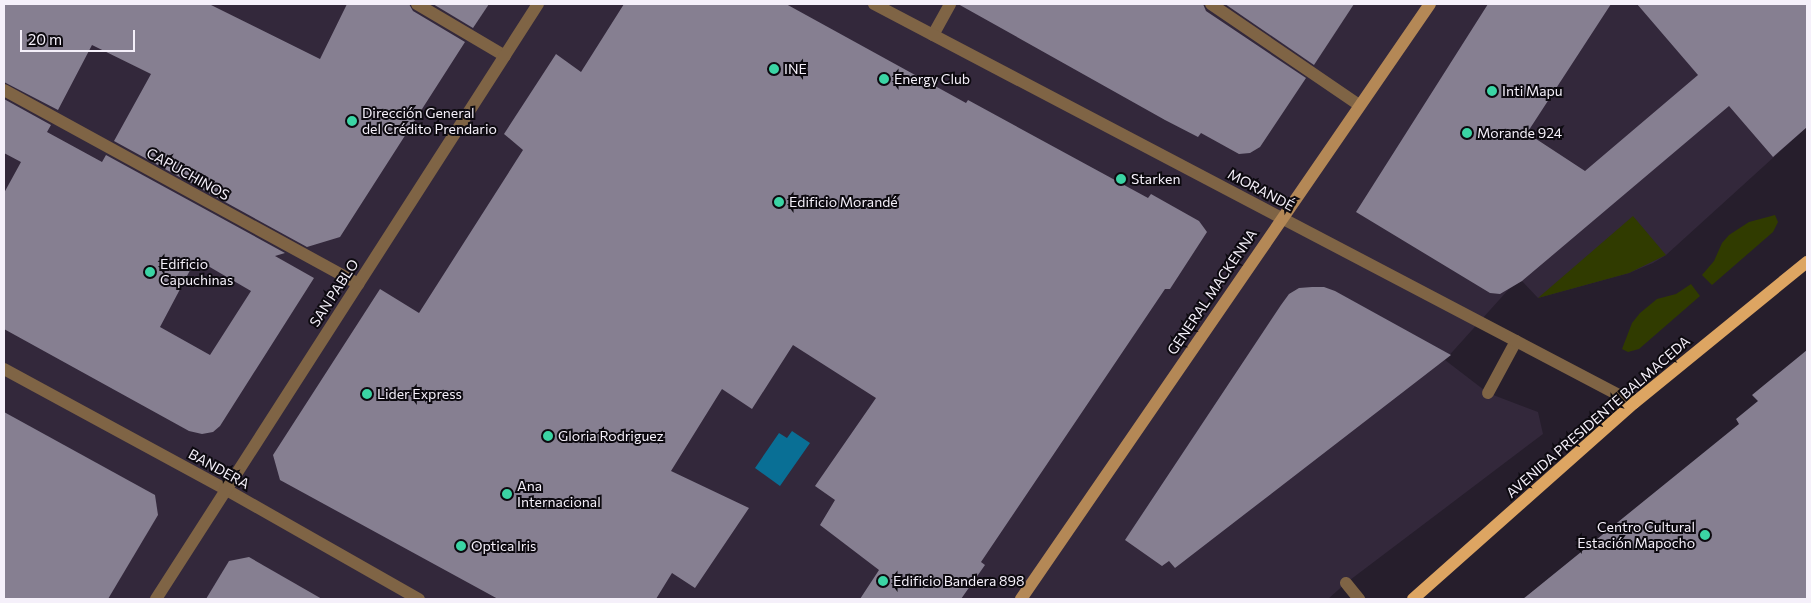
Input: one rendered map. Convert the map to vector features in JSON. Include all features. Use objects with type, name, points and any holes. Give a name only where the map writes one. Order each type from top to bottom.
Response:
[{"type":"main road","name":"GENERAL MACKENNA","points":[[1021,599],[1281,218],[1430,4]]},
{"type":"main road","name":"AVENIDA PRESIDENTE BALMACEDA","points":[[1413,599],[1634,403],[1807,262]]},
{"type":"street","points":[[417,4],[505,56]]},
{"type":"street","name":"SAN PABLO","points":[[156,599],[538,4]]},
{"type":"street","name":"MORANDÉ","points":[[874,4],[1634,403]]},
{"type":"street","points":[[933,35],[950,4]]},
{"type":"street","points":[[1211,4],[1359,105]]},
{"type":"street","name":"CAPUCHINOS","points":[[4,90],[358,284]]},
{"type":"street","points":[[1488,393],[1516,341]]},
{"type":"street","name":"BANDERA","points":[[4,369],[225,489],[419,599]]},
{"type":"street","points":[[1346,583],[1359,599]]},
{"type":"shaded area","points":[[4,4],[1807,4],[1807,127],[1666,255],[1653,263],[1629,273],[1538,298],[1522,281],[1509,289],[1445,360],[1488,393],[1538,412],[1543,434],[1346,583],[1328,599],[4,599]]},
{"type":"green space","points":[[1775,215],[1778,222],[1773,232],[1712,285],[1702,275],[1714,261],[1722,243],[1729,235],[1749,222]]},
{"type":"green space","points":[[1633,216],[1666,255],[1629,273],[1538,298]]},
{"type":"green space","points":[[1691,284],[1700,296],[1639,349],[1628,352],[1622,349],[1632,323],[1640,313],[1657,299],[1676,294]]},
{"type":"water","points":[[792,431],[810,443],[780,486],[755,468],[779,433],[787,438]]},
{"type":"building","points":[[4,4],[209,4],[320,59],[347,4],[409,4],[413,11],[465,42],[340,237],[307,247],[114,141],[151,74],[92,45],[58,110],[4,82]]},
{"type":"building","points":[[433,4],[489,4],[473,28]]},
{"type":"building","points":[[624,4],[786,4],[966,103],[968,100],[1148,198],[1151,194],[1199,221],[1207,232],[1170,289],[1165,289],[981,562],[985,565],[961,599],[860,599],[879,570],[820,525],[835,500],[815,486],[876,398],[793,345],[752,409],[722,389],[671,471],[749,508],[695,588],[672,573],[656,599],[498,599],[280,480],[273,455],[380,289],[419,313],[523,150],[504,134],[556,54],[581,72]]},
{"type":"building","points":[[958,4],[1203,4],[1206,11],[1306,78],[1260,147],[1250,153],[1239,154],[1201,133],[1198,137],[1165,120]]},
{"type":"building","points":[[1225,4],[1354,4],[1314,65]]},
{"type":"building","name":"Morande 924","points":[[1488,4],[1611,4],[1527,133],[1585,171],[1698,75],[1637,4],[1807,4],[1807,127],[1773,157],[1729,106],[1522,281],[1500,294],[1490,293],[1356,212]]},
{"type":"building","name":"Edificio Capuchinas","points":[[4,99],[51,125],[47,132],[102,162],[106,155],[285,253],[275,256],[314,278],[220,426],[213,432],[202,434],[189,431],[4,329],[4,193],[21,162],[4,153]],"holes":[[[196,259],[251,291],[210,355],[160,327]]]},
{"type":"building","points":[[1324,287],[1335,291],[1451,355],[1175,568],[1169,561],[1162,566],[1125,540],[1289,294],[1299,288]]},
{"type":"building","name":"Centro Cultural Estación Mapocho","points":[[1807,350],[1807,599],[1523,599],[1739,424],[1736,419],[1758,401],[1752,395]]},
{"type":"building","points":[[4,412],[155,495],[158,515],[108,599],[4,599]]},
{"type":"building","points":[[249,557],[322,599],[206,599],[229,561]]},
{"type":"place","name":"INE","points":[[774,69]]},
{"type":"place","name":"Energy Club","points":[[884,79]]},
{"type":"place","name":"Inti Mapu","points":[[1492,91]]},
{"type":"place","name":"Dirección General del Crédito Prendario","points":[[352,121]]},
{"type":"place","name":"Morande 924","points":[[1467,133]]},
{"type":"place","name":"Starken","points":[[1121,179]]},
{"type":"place","name":"Edificio Morandé","points":[[779,202]]},
{"type":"place","name":"Edificio Capuchinas","points":[[150,272]]},
{"type":"place","name":"Lider Express","points":[[367,394]]},
{"type":"place","name":"Gloria Rodriguez","points":[[548,436]]},
{"type":"place","name":"Ana Internacional","points":[[507,494]]},
{"type":"place","name":"Centro Cultural Estación Mapocho","points":[[1705,535]]},
{"type":"place","name":"Optica Iris","points":[[461,546]]},
{"type":"place","name":"Edificio Bandera 898","points":[[883,581]]}]
